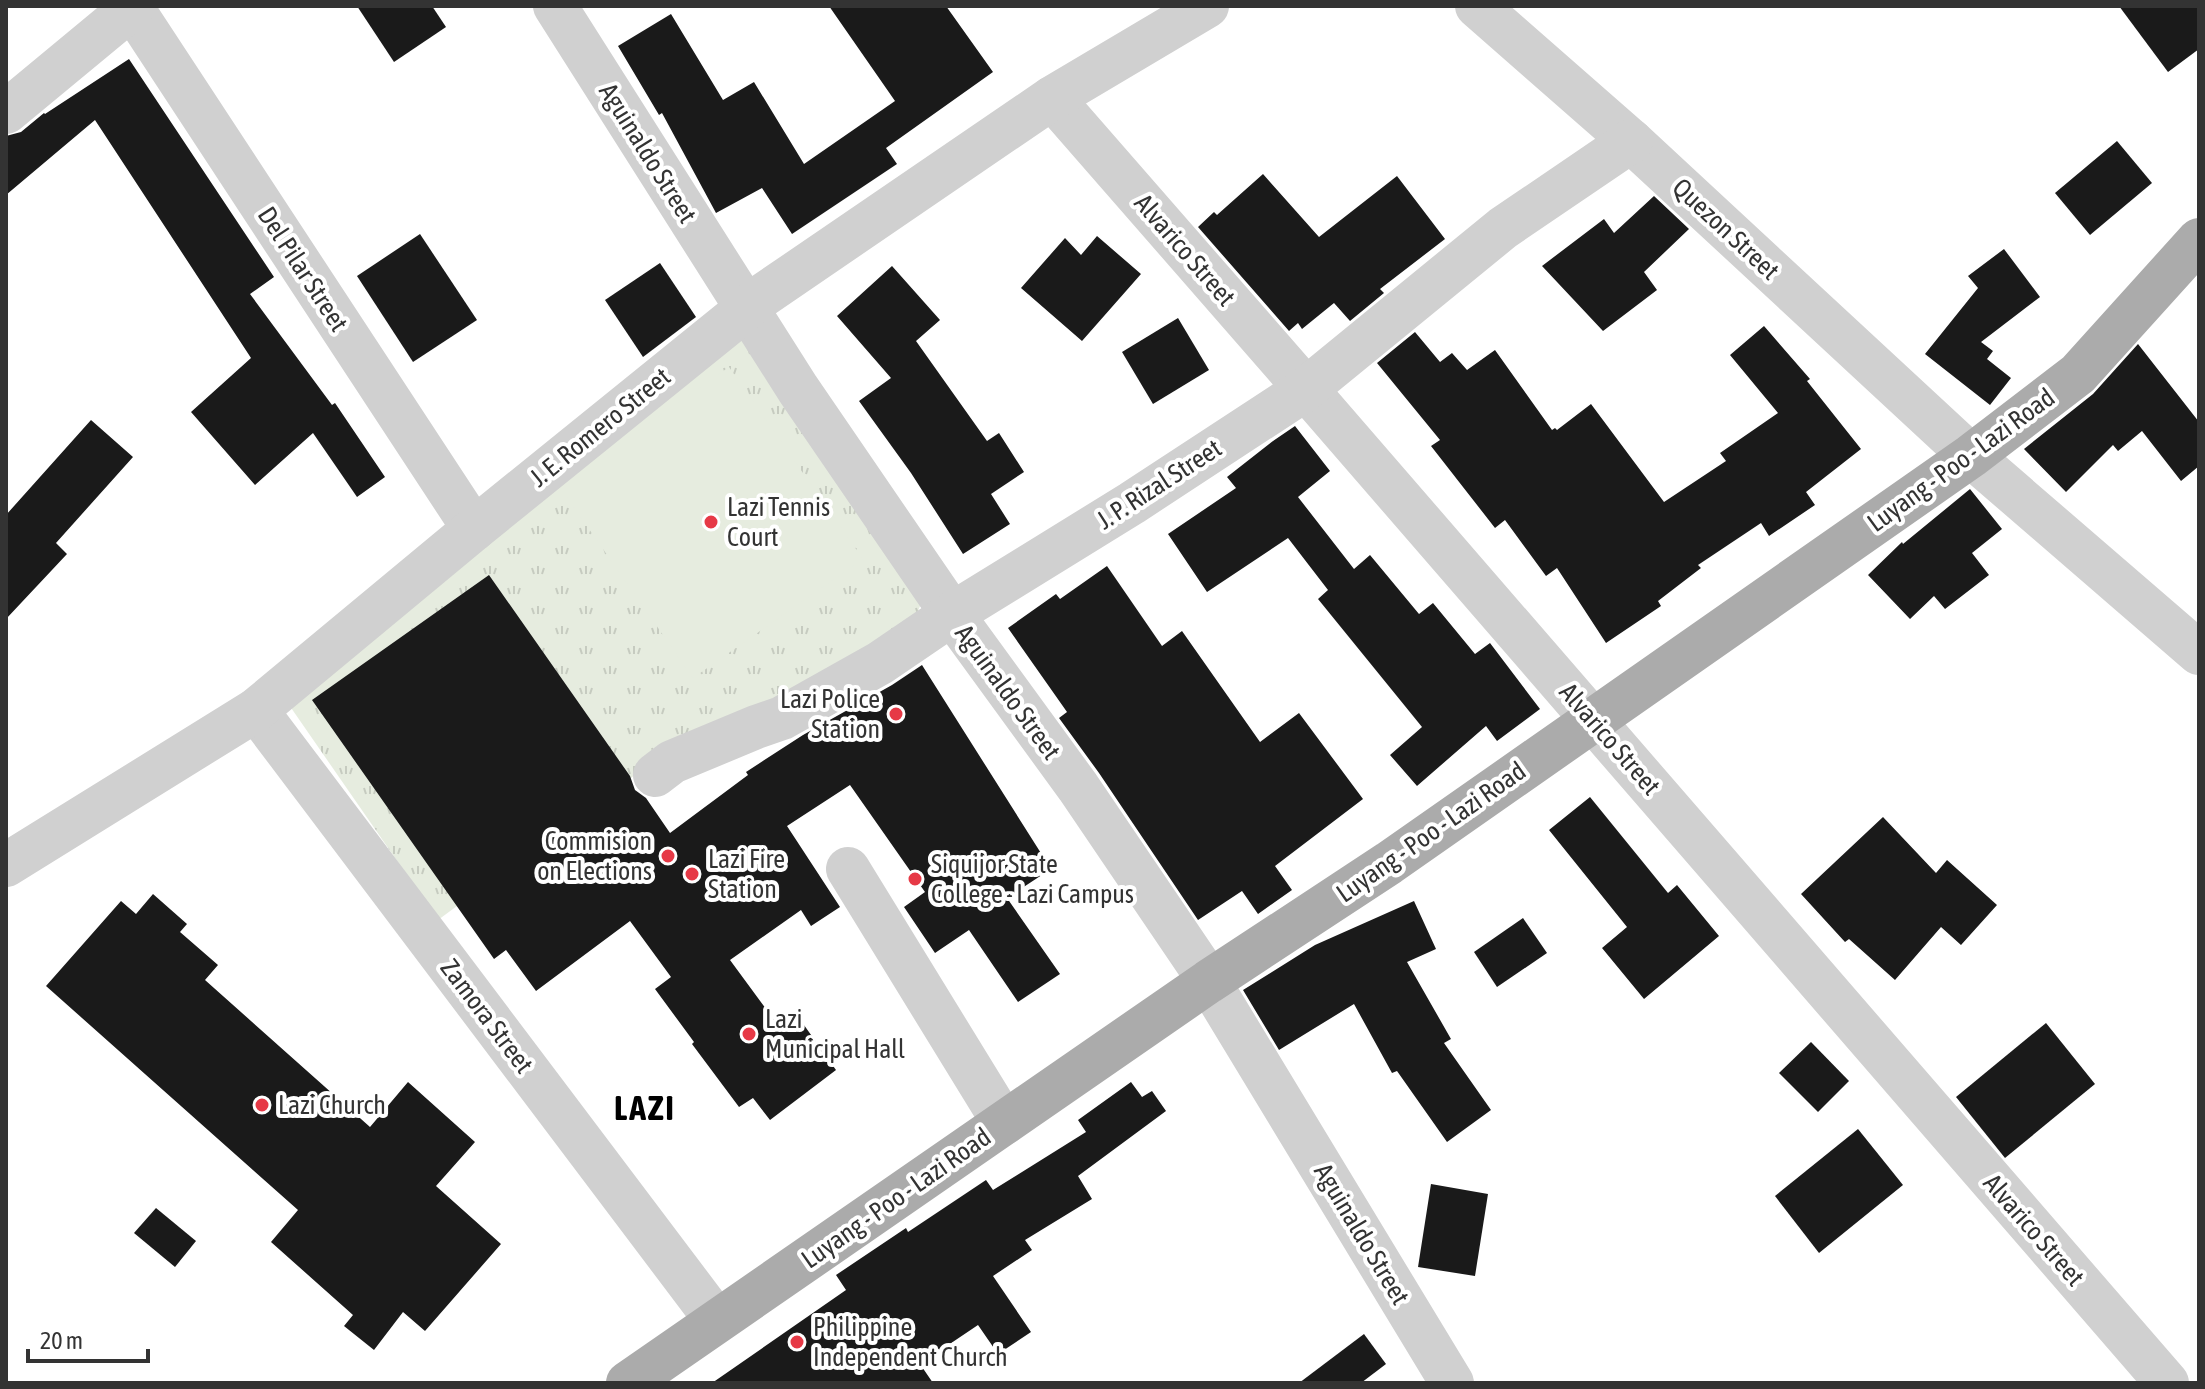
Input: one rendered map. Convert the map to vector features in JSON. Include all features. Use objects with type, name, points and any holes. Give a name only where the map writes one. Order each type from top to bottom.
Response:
[{"type":"main road","name":"Luyang - Poo - Lazi Road","points":[[628,1383],[1208,982],[1389,863],[1971,456],[2078,374],[2199,240]]},
{"type":"street","name":"Aguinaldo Street","points":[[555,6],[798,389],[952,614],[1078,787],[1208,982],[1452,1383]]},
{"type":"street","name":"J. E. Romero Street","points":[[6,865],[256,710],[747,308],[1052,98],[1207,6]]},
{"type":"street","name":"Quezon Street","points":[[1477,6],[1631,141],[1971,456],[2199,653]]},
{"type":"street","points":[[6,112],[133,7]]},
{"type":"street","name":"Del Pilar Street","points":[[133,7],[474,529]]},
{"type":"street","name":"Alvarico Street","points":[[1052,98],[2167,1383]]},
{"type":"street","name":"J. P. Rizal Street","points":[[655,775],[672,762],[782,718],[880,663],[952,614],[1132,503],[1306,389],[1503,228],[1631,141]]},
{"type":"street","name":"Zamora Street","points":[[256,710],[717,1321]]},
{"type":"street","points":[[848,869],[1004,1123]]},
{"type":"green space","points":[[737,336],[748,345],[921,604],[915,618],[905,632],[665,753],[438,920],[287,702]]},
{"type":"green space","name":"Lazi Tennis Court","points":[[729,367],[863,559],[693,678],[559,486]]},
{"type":"building","points":[[357,6],[432,6],[446,27],[394,62]]},
{"type":"building","points":[[829,6],[946,6],[993,72],[886,148],[897,164],[792,234],[762,188],[716,213],[662,113],[659,115],[618,46],[671,14],[723,100],[754,82],[804,164],[895,101]]},
{"type":"building","points":[[2119,6],[2199,6],[2199,49],[2168,72]]},
{"type":"building","points":[[129,59],[274,277],[250,294],[332,405],[335,403],[385,477],[357,497],[313,433],[255,485],[191,412],[251,358],[95,120],[6,195],[6,136],[21,132],[44,113]]},
{"type":"building","points":[[2117,141],[2152,183],[2090,235],[2055,193]]},
{"type":"building","points":[[1263,174],[1319,237],[1397,176],[1445,239],[1380,289],[1384,293],[1350,321],[1334,303],[1302,329],[1298,323],[1289,331],[1198,227],[1214,212],[1217,215]]},
{"type":"building","points":[[1654,196],[1689,229],[1644,272],[1657,290],[1603,331],[1542,266],[1604,219],[1614,233]]},
{"type":"building","points":[[420,234],[477,320],[413,362],[357,276]]},
{"type":"building","points":[[1097,236],[1141,274],[1082,341],[1021,288],[1065,238],[1081,255]]},
{"type":"building","points":[[2004,249],[2040,297],[1981,342],[1993,351],[1987,359],[2011,378],[1990,405],[1925,354],[1978,288],[1968,276]]},
{"type":"building","points":[[660,263],[696,317],[643,357],[605,300]]},
{"type":"building","points":[[892,266],[940,320],[916,341],[987,441],[999,433],[1024,472],[991,494],[1010,524],[963,554],[911,473],[859,401],[891,378],[837,316]]},
{"type":"building","points":[[1178,318],[1209,370],[1153,404],[1122,352]]},
{"type":"building","points":[[1764,326],[1810,379],[1807,381],[1861,449],[1806,492],[1815,505],[1769,536],[1761,523],[1698,565],[1701,568],[1658,601],[1661,606],[1606,643],[1557,568],[1546,576],[1505,520],[1495,528],[1431,446],[1440,440],[1377,363],[1415,332],[1440,362],[1452,353],[1467,370],[1495,350],[1552,430],[1557,430],[1591,404],[1664,502],[1726,461],[1720,453],[1778,413],[1730,355]]},
{"type":"building","points":[[2138,344],[2199,422],[2199,466],[2181,481],[2142,431],[2118,451],[2113,445],[2066,492],[2024,449],[2093,394]]},
{"type":"building","points":[[91,420],[133,457],[56,543],[67,554],[6,619],[6,515]]},
{"type":"building","points":[[1295,426],[1330,471],[1298,497],[1354,569],[1370,555],[1419,614],[1433,603],[1475,654],[1490,643],[1540,709],[1497,741],[1486,726],[1417,786],[1390,755],[1422,727],[1318,599],[1328,590],[1288,538],[1207,592],[1168,534],[1236,488],[1227,477]]},
{"type":"building","points":[[1970,489],[2002,529],[1972,553],[1989,575],[1945,609],[1934,596],[1910,619],[1868,575],[1902,542]]},
{"type":"building","points":[[1107,566],[1162,646],[1182,631],[1260,742],[1299,713],[1363,799],[1275,866],[1292,890],[1258,914],[1242,891],[1198,920],[1059,718],[1067,712],[1008,628],[1056,594],[1060,599]]},
{"type":"building","points":[[489,575],[630,776],[635,790],[646,798],[670,833],[748,775],[746,772],[922,665],[1051,869],[1007,898],[1060,974],[1018,1002],[969,930],[935,953],[904,907],[925,892],[850,785],[787,826],[840,907],[811,926],[801,910],[730,960],[777,1024],[794,1011],[836,1070],[770,1120],[753,1098],[739,1107],[692,1044],[694,1042],[655,989],[671,977],[630,921],[536,991],[506,950],[494,959],[312,700]]},
{"type":"building","points":[[1590,797],[1668,893],[1677,885],[1719,936],[1644,999],[1602,948],[1627,927],[1549,830]]},
{"type":"building","points":[[1883,817],[1936,873],[1947,860],[1997,905],[1961,945],[1941,927],[1895,980],[1849,939],[1845,942],[1801,894]]},
{"type":"building","name":"Lazi Church","points":[[153,894],[187,924],[180,932],[218,965],[205,980],[370,1127],[408,1082],[475,1142],[436,1186],[501,1244],[425,1331],[403,1312],[374,1350],[344,1326],[353,1315],[271,1242],[298,1210],[46,986],[121,901],[136,914]]},
{"type":"building","points":[[1414,901],[1436,949],[1407,962],[1451,1039],[1444,1043],[1491,1110],[1447,1142],[1397,1071],[1392,1073],[1354,1004],[1279,1050],[1243,990],[1315,945]]},
{"type":"building","points":[[1523,918],[1547,953],[1497,987],[1474,952]]},
{"type":"building","points":[[2046,1023],[2095,1084],[2005,1158],[1956,1097]]},
{"type":"building","points":[[1811,1042],[1849,1081],[1818,1112],[1779,1073]]},
{"type":"building","points":[[1131,1082],[1142,1097],[1152,1091],[1166,1111],[1078,1176],[1092,1199],[1025,1240],[1032,1250],[993,1276],[1031,1332],[998,1354],[978,1325],[920,1364],[933,1383],[712,1383],[846,1290],[836,1275],[986,1180],[993,1190],[1086,1132],[1078,1120]]},
{"type":"building","points":[[1858,1129],[1903,1185],[1819,1253],[1775,1196]]},
{"type":"building","points":[[1431,1184],[1488,1194],[1475,1276],[1418,1267]]},
{"type":"building","points":[[156,1208],[196,1241],[175,1267],[134,1233]]},
{"type":"building","points":[[1364,1334],[1386,1364],[1361,1383],[1299,1383]]},
{"type":"place","name":"Lazi Tennis Court","points":[[711,522]]},
{"type":"place","name":"Lazi Police Station","points":[[896,714]]},
{"type":"place","name":"Commision on Elections","points":[[668,856]]},
{"type":"place","name":"Lazi Fire Station","points":[[692,874]]},
{"type":"place","name":"Siquijor State College - Lazi Campus","points":[[915,879]]},
{"type":"place","name":"Lazi Municipal Hall","points":[[749,1034]]},
{"type":"place","name":"Lazi Church","points":[[262,1105]]},
{"type":"place","name":"Philippine Independent Church","points":[[797,1342]]},
{"type":"district","name":"LAZI","points":[[645,1108]]}]
